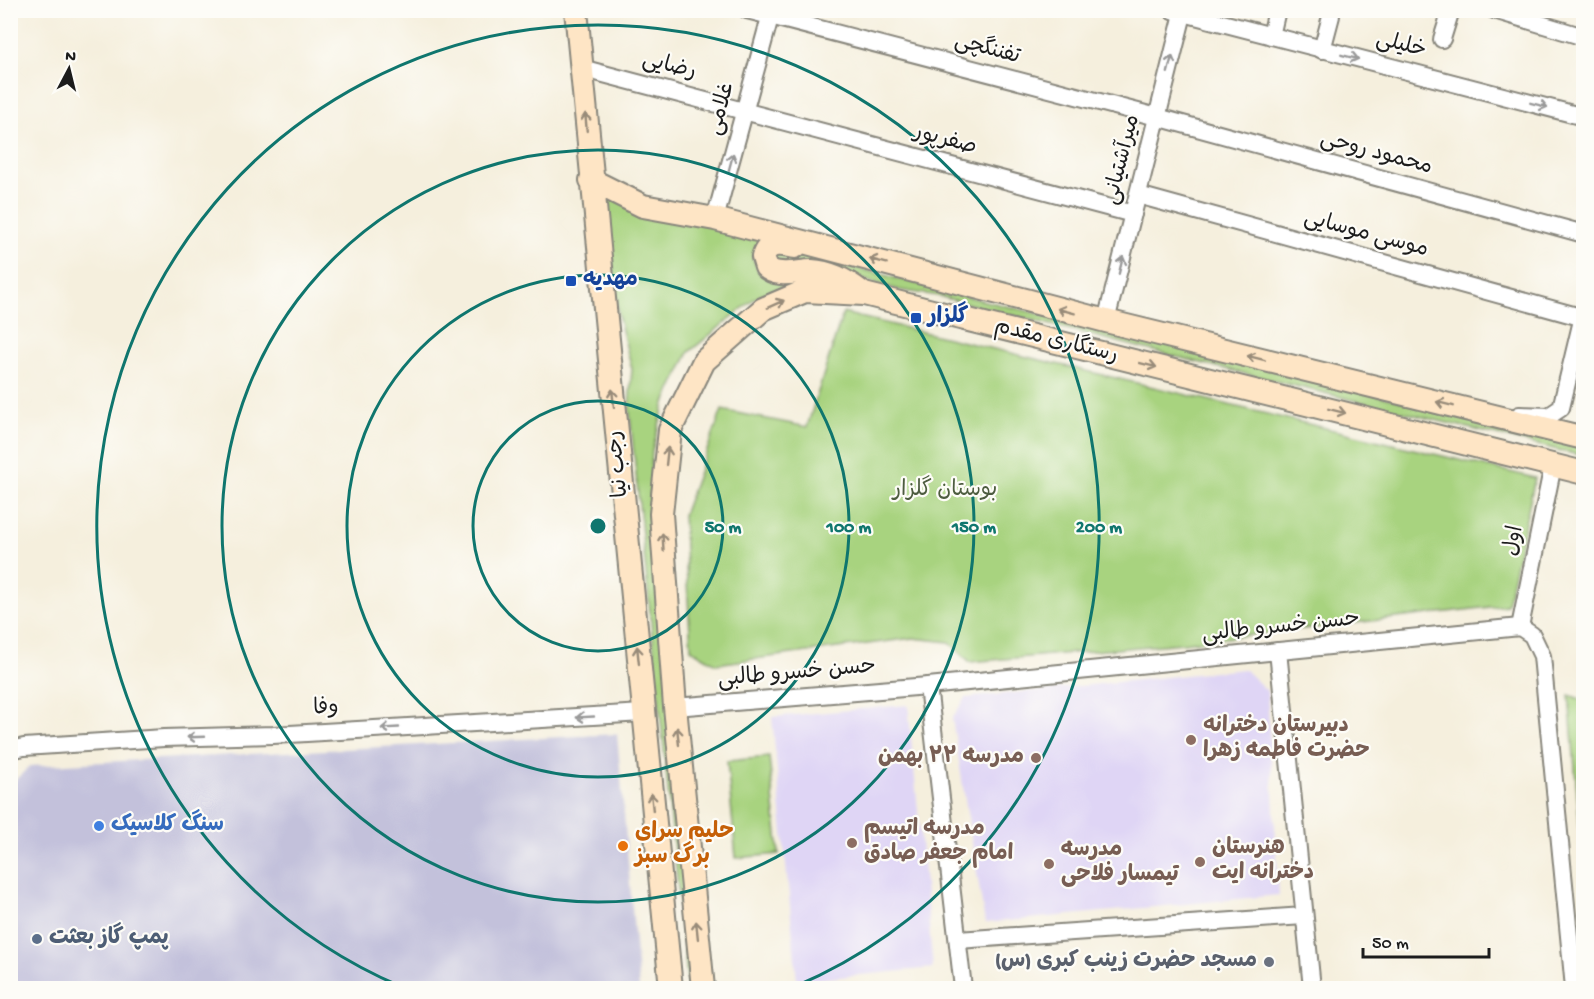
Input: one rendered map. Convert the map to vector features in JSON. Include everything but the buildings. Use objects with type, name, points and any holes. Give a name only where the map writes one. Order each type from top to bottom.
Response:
[{"type":"main road","name":"رجب نیا","points":[[576,10],[671,988]]},
{"type":"main road","name":"رستگاری مقدم","points":[[591,180],[643,206],[715,219],[1106,321],[1584,438]]},
{"type":"main road","points":[[850,254],[773,244],[764,251],[762,257],[770,271],[775,273],[814,271],[845,279],[864,294]]},
{"type":"main road","name":"رستگاری مقدم","points":[[661,514],[670,430],[704,361],[763,309],[805,291],[864,294],[1584,472]]},
{"type":"main road","name":"رجب نیا","points":[[661,514],[675,707],[703,988]]},
{"type":"street","name":"تفننگچی","points":[[747,10],[772,14],[1157,117]]},
{"type":"street","points":[[1271,36],[1277,10]]},
{"type":"street","points":[[1442,39],[1450,10]]},
{"type":"street","points":[[1494,10],[1584,37]]},
{"type":"street","name":"خلیلی","points":[[1179,11],[1584,117]]},
{"type":"street","name":"میرآشتیانی","points":[[1106,321],[1157,117],[1179,11]]},
{"type":"street","name":"غلامی","points":[[715,219],[772,14]]},
{"type":"street","points":[[1322,50],[1331,16]]},
{"type":"street","name":"رضایی","points":[[581,68],[745,110]]},
{"type":"street","name":"صفرپور","points":[[745,110],[1133,214]]},
{"type":"street","name":"محمود روحی","points":[[1157,117],[1584,234]]},
{"type":"street","name":"موسی موسایی","points":[[1138,195],[1583,316]]},
{"type":"street","points":[[1490,415],[1549,416],[1561,408],[1583,316]]},
{"type":"street","name":"اول","points":[[1520,627],[1553,465]]},
{"type":"street","points":[[1520,627],[1532,635],[1542,656],[1574,988]]},
{"type":"street","name":"حسن خسرو طالبی","points":[[675,707],[928,686],[1520,627]]},
{"type":"street","points":[[1278,651],[1312,988]]},
{"type":"street","points":[[928,686],[963,988]]},
{"type":"street","name":"وفا","points":[[10,750],[24,747],[164,738],[273,735],[643,713]]},
{"type":"street","points":[[958,940],[1304,916]]},
{"type":"shaded area","points":[[1244,669],[1267,691],[1279,895],[985,923],[952,718],[966,698]]},
{"type":"shaded area","name":"مدرسه اتیسم امام جعفر صادق","points":[[908,705],[933,968],[797,981],[772,717]]},
{"type":"shaded area","points":[[617,734],[639,988],[11,988],[11,784],[30,766]]},
{"type":"green space","points":[[604,194],[767,238],[758,245],[752,256],[760,274],[799,282],[768,291],[754,299],[689,352],[665,403],[652,451],[650,491],[696,988],[688,988],[629,405],[632,369],[619,319]]},
{"type":"green space","points":[[787,250],[981,300],[1583,445],[1583,456],[938,296],[899,290],[861,279],[779,266],[771,253]]},
{"type":"green space","name":"بوستان گلزار","points":[[843,313],[1535,478],[1507,605],[1183,643],[970,662],[949,642],[913,638],[716,664],[691,649],[683,515],[722,410],[807,427]]},
{"type":"green space","points":[[1569,695],[1583,700],[1583,866]]},
{"type":"green space","points":[[769,757],[779,854],[736,858],[727,761]]},
{"type":"place","name":"مهدیه","points":[[571,281]]},
{"type":"place","name":"گلزار","points":[[916,318]]},
{"type":"place","name":"دبیرستان دخترانه حضرت فاطمه زهرا","points":[[1191,740]]},
{"type":"place","name":"مدرسه ۲۲ بهمن","points":[[1036,758]]},
{"type":"place","name":"سنگ کلاسیک","points":[[99,826]]},
{"type":"place","name":"مدرسه اتیسم امام جعفر صادق","points":[[852,843]]},
{"type":"place","name":"حلیم سرای برگ سبز","points":[[623,846]]},
{"type":"place","name":"هنرستان دخترانه ایت","points":[[1200,862]]},
{"type":"place","name":"مدرسه تیمسار فلاحی","points":[[1049,864]]},
{"type":"place","name":"پمپ گاز بعثت","points":[[37,939]]},
{"type":"place","name":"مسجد حضرت زینب کبری (س)","points":[[1269,962]]}]
